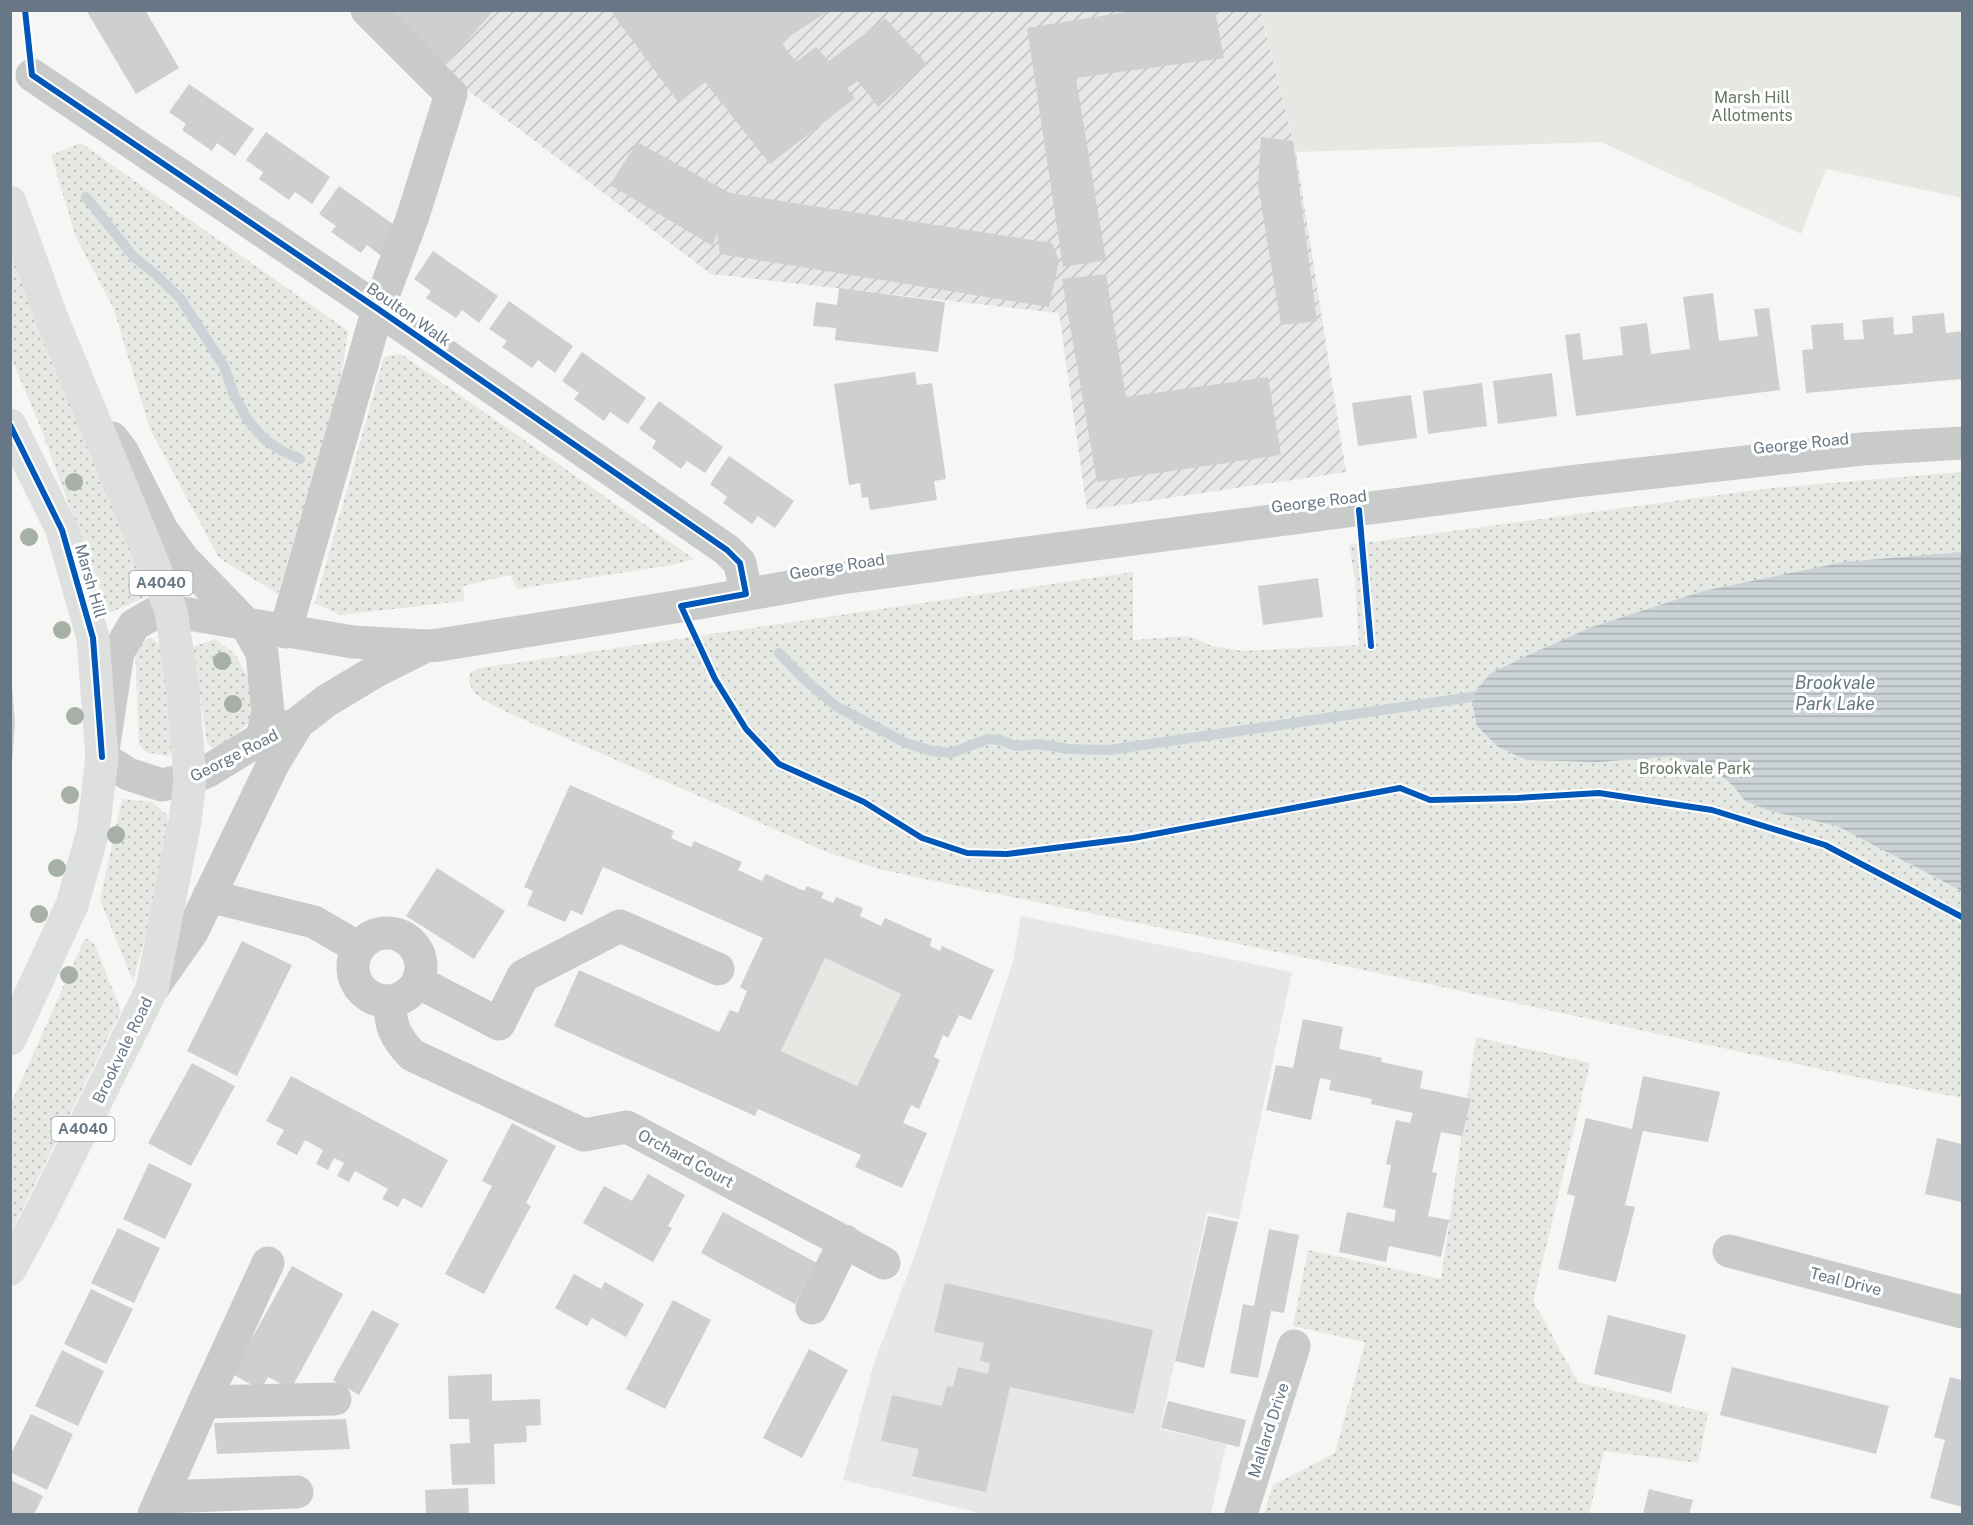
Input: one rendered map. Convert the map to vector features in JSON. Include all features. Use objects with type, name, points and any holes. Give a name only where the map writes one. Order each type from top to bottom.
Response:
[{"type":"main road","name":"A4040","points":[[10,202],[84,400],[171,611],[183,690],[190,779]]},
{"type":"main road","name":"Marsh Hill","points":[[10,425],[62,530],[93,638],[102,758]]},
{"type":"main road","points":[[10,1040],[72,905],[93,832],[102,758]]},
{"type":"main road","name":"Brookvale Road","points":[[10,1269],[61,1173],[152,989],[190,779]]},
{"type":"street","points":[[285,632],[378,309],[413,216],[451,94],[367,10]]},
{"type":"street","name":"Boulton Walk","points":[[32,75],[378,309],[727,550],[740,563],[746,594]]},
{"type":"street","points":[[84,400],[122,451],[162,530],[177,552],[246,624],[262,653],[268,712],[262,738]]},
{"type":"street","name":"George Road","points":[[426,646],[376,671],[326,701],[298,723],[262,738],[208,771],[190,779],[162,785],[128,774],[102,758],[118,652],[134,625],[153,614],[171,611],[353,642],[426,646],[681,606],[834,579],[1004,555],[1576,481],[1862,449],[1962,443]]},
{"type":"street","points":[[152,989],[192,932],[273,764],[298,723]]},
{"type":"street","points":[[209,896],[314,922],[359,948]]},
{"type":"street","points":[[418,982],[499,1024],[523,976],[620,926],[718,969]]},
{"type":"street","points":[[390,933],[414,946],[421,960],[421,976],[413,991],[390,1002],[380,1001],[362,991],[353,972],[359,948],[375,935],[390,933]]},
{"type":"street","name":"Orchard Court","points":[[390,1002],[390,1020],[398,1041],[412,1055],[584,1135],[627,1127],[884,1263]]},
{"type":"street","points":[[812,1308],[845,1241]]},
{"type":"street","name":"Teal Drive","points":[[1728,1251],[1962,1312]]},
{"type":"street","points":[[268,1263],[158,1506],[297,1492]]},
{"type":"street","name":"Mallard Drive","points":[[1241,1515],[1294,1346]]},
{"type":"street","points":[[204,1402],[335,1399]]},
{"type":"shaded area","points":[[490,11],[1260,11],[1296,152],[1346,472],[1087,510],[1059,313],[711,274],[442,71]]},
{"type":"shaded area","points":[[1021,916],[1292,972],[1239,1219],[1207,1212],[1160,1429],[1226,1444],[1211,1514],[984,1514],[843,1480],[873,1366],[913,1260],[1013,962]]},
{"type":"green space","name":"Marsh Hill Allotments","points":[[1260,11],[1962,11],[1962,198],[1826,169],[1801,234],[1601,142],[1296,152]]},
{"type":"green space","points":[[81,143],[348,331],[339,391],[278,594],[219,558],[150,429],[113,307],[76,237],[51,155]]},
{"type":"green space","points":[[10,240],[152,594],[109,613],[40,426],[11,357]]},
{"type":"green space","points":[[401,354],[694,559],[672,565],[517,589],[510,575],[463,586],[464,601],[340,615],[315,603],[384,357]]},
{"type":"green space","name":"Brookvale Park","points":[[1962,472],[1962,1098],[882,870],[829,853],[513,715],[476,694],[469,681],[470,673],[480,668],[1133,572],[1133,640],[1189,636],[1212,646],[1243,651],[1359,645],[1355,578],[1349,545],[1771,488]]},
{"type":"green space","points":[[151,637],[164,650],[177,745],[168,756],[146,752],[139,744],[135,648]]},
{"type":"green space","points":[[215,639],[235,654],[249,679],[253,718],[233,738],[214,749],[207,743],[193,647]]},
{"type":"green space","points":[[122,799],[152,802],[167,815],[171,843],[133,981],[100,900]]},
{"type":"green space","points":[[85,938],[94,943],[121,1011],[11,1232],[11,1104]]},
{"type":"green space","points":[[825,958],[901,994],[857,1086],[781,1051]]},
{"type":"green space","points":[[1476,1037],[1590,1063],[1533,1301],[1578,1382],[1708,1413],[1698,1463],[1604,1451],[1589,1514],[1264,1514],[1273,1485],[1335,1453],[1365,1342],[1293,1326],[1308,1250],[1441,1279]]},
{"type":"water","name":"Brookvale Park Lake","points":[[1962,552],[1962,891],[1837,826],[1770,811],[1745,801],[1731,783],[1709,769],[1673,756],[1598,762],[1526,760],[1497,746],[1477,726],[1471,697],[1490,674],[1592,627],[1703,591],[1844,562]]},
{"type":"building","points":[[86,10],[145,10],[179,68],[136,94]]},
{"type":"building","points":[[373,10],[494,10],[441,71]]},
{"type":"building","points":[[615,10],[830,10],[781,42],[796,62],[816,47],[829,61],[885,18],[927,64],[878,107],[858,81],[847,88],[855,98],[770,164],[705,82],[679,103],[612,13]]},
{"type":"building","points":[[1138,10],[1215,10],[1224,58],[1076,78],[1106,260],[1063,267],[1027,28]]},
{"type":"building","points":[[189,84],[254,129],[235,156],[217,143],[212,151],[182,130],[186,124],[169,112]]},
{"type":"building","points":[[266,132],[330,177],[312,204],[295,192],[289,200],[259,179],[263,172],[246,160]]},
{"type":"building","points":[[1261,137],[1293,141],[1317,321],[1281,325],[1258,185]]},
{"type":"building","points":[[637,142],[730,193],[1052,243],[1059,261],[1049,307],[720,254],[717,233],[713,246],[610,185]]},
{"type":"building","points":[[339,186],[403,231],[384,258],[367,245],[361,253],[331,232],[336,226],[319,214]]},
{"type":"building","points":[[433,251],[498,296],[479,323],[462,310],[456,318],[426,298],[431,291],[414,279]]},
{"type":"building","points":[[1106,274],[1126,397],[1268,377],[1281,455],[1097,482],[1062,279]]},
{"type":"building","points":[[839,288],[945,302],[938,352],[835,340],[836,328],[813,326],[816,302],[837,305]]},
{"type":"building","points":[[1713,293],[1719,341],[1758,336],[1754,309],[1769,308],[1780,390],[1576,416],[1565,335],[1580,333],[1583,360],[1623,355],[1620,327],[1647,323],[1651,354],[1690,349],[1683,297]]},
{"type":"building","points":[[509,301],[573,346],[555,373],[538,360],[532,368],[502,347],[507,341],[489,329]]},
{"type":"building","points":[[1944,313],[1946,333],[1962,331],[1962,379],[1806,393],[1802,350],[1813,349],[1811,325],[1843,323],[1844,340],[1864,339],[1862,320],[1893,317],[1894,335],[1913,333],[1912,316]]},
{"type":"building","points":[[582,352],[646,398],[628,424],[610,412],[604,421],[574,399],[579,393],[562,381]]},
{"type":"building","points":[[915,372],[917,385],[932,383],[946,479],[934,481],[937,500],[870,510],[868,497],[862,498],[860,483],[849,485],[834,384]]},
{"type":"building","points":[[1552,373],[1557,416],[1498,424],[1493,381]]},
{"type":"building","points":[[1482,383],[1487,426],[1428,434],[1423,391]]},
{"type":"building","points":[[1411,395],[1417,438],[1358,446],[1352,403]]},
{"type":"building","points":[[659,401],[723,447],[705,473],[687,461],[681,469],[652,448],[656,441],[639,429]]},
{"type":"building","points":[[729,456],[794,501],[775,528],[758,516],[752,524],[723,503],[727,497],[710,484]]},
{"type":"building","points":[[1318,578],[1323,617],[1263,625],[1258,586]]},
{"type":"building","points":[[10,687],[12,687],[15,723],[12,762],[10,762]]},
{"type":"building","points":[[570,785],[674,831],[671,838],[691,847],[694,841],[742,862],[738,870],[762,881],[766,874],[804,891],[807,886],[824,893],[821,898],[833,903],[836,897],[863,908],[860,916],[881,926],[885,918],[932,939],[930,946],[940,951],[942,946],[994,970],[971,1020],[959,1015],[948,1038],[943,1035],[934,1057],[940,1060],[919,1109],[911,1105],[903,1123],[927,1133],[902,1188],[855,1167],[861,1155],[758,1109],[755,1116],[554,1026],[579,970],[719,1032],[730,1010],[738,1013],[747,991],[740,987],[763,938],[603,867],[582,915],[571,910],[565,922],[527,905],[533,891],[524,887]],"holes":[[[825,958],[901,994],[857,1086],[781,1051]]]},
{"type":"building","points":[[437,868],[505,911],[474,959],[406,916]]},
{"type":"building","points":[[242,941],[292,965],[237,1076],[187,1051]]},
{"type":"building","points":[[1303,1019],[1343,1027],[1339,1049],[1382,1058],[1381,1062],[1423,1071],[1420,1088],[1471,1099],[1462,1136],[1441,1132],[1432,1172],[1437,1173],[1428,1216],[1449,1220],[1441,1257],[1389,1246],[1386,1262],[1339,1252],[1347,1212],[1394,1222],[1396,1210],[1383,1207],[1391,1165],[1386,1164],[1396,1120],[1410,1123],[1413,1113],[1371,1104],[1372,1099],[1329,1090],[1331,1080],[1320,1078],[1311,1120],[1266,1110],[1276,1065],[1293,1068]]},
{"type":"building","points":[[192,1063],[235,1086],[191,1166],[148,1143]]},
{"type":"building","points":[[291,1076],[448,1160],[422,1208],[403,1198],[398,1207],[382,1199],[388,1189],[355,1171],[349,1182],[337,1176],[344,1163],[334,1158],[328,1170],[316,1164],[323,1150],[305,1140],[297,1155],[276,1144],[284,1130],[266,1121]]},
{"type":"building","points":[[1643,1076],[1720,1092],[1708,1142],[1643,1131],[1625,1205],[1635,1207],[1616,1282],[1558,1269],[1575,1196],[1567,1194],[1586,1118],[1632,1129]]},
{"type":"building","points":[[512,1123],[556,1146],[526,1203],[531,1206],[484,1294],[445,1274],[492,1186],[482,1181]]},
{"type":"building","points":[[1937,1138],[1962,1144],[1962,1202],[1925,1194]]},
{"type":"building","points":[[149,1163],[192,1184],[165,1239],[123,1219]]},
{"type":"building","points":[[648,1174],[685,1195],[668,1226],[672,1228],[653,1262],[583,1223],[604,1186],[632,1201]]},
{"type":"building","points":[[723,1212],[817,1263],[795,1304],[701,1253]]},
{"type":"building","points":[[1208,1216],[1238,1222],[1204,1368],[1175,1361]]},
{"type":"building","points":[[118,1228],[160,1248],[134,1303],[91,1283]]},
{"type":"building","points":[[1269,1229],[1299,1235],[1284,1313],[1271,1311],[1258,1378],[1230,1373],[1243,1304],[1254,1306]]},
{"type":"building","points":[[292,1266],[343,1294],[291,1389],[268,1377],[261,1390],[232,1374]]},
{"type":"building","points":[[574,1274],[601,1289],[605,1282],[644,1304],[626,1337],[592,1318],[587,1326],[555,1308]]},
{"type":"building","points":[[945,1283],[1153,1330],[1134,1414],[1010,1387],[986,1492],[912,1476],[919,1449],[881,1441],[892,1395],[942,1406],[947,1386],[953,1387],[958,1367],[988,1374],[990,1363],[980,1361],[984,1343],[934,1332]]},
{"type":"building","points":[[91,1289],[133,1309],[106,1364],[64,1344]]},
{"type":"building","points":[[673,1300],[711,1320],[665,1409],[626,1389]]},
{"type":"building","points":[[372,1310],[399,1324],[359,1395],[333,1380]]},
{"type":"building","points":[[1608,1315],[1686,1335],[1671,1393],[1594,1374]]},
{"type":"building","points":[[809,1349],[848,1370],[802,1458],[763,1438]]},
{"type":"building","points":[[62,1350],[104,1371],[78,1426],[35,1406]]},
{"type":"building","points":[[1732,1367],[1889,1406],[1876,1454],[1720,1415]]},
{"type":"building","points":[[492,1374],[492,1401],[540,1399],[541,1425],[526,1426],[527,1442],[494,1444],[495,1484],[452,1485],[450,1444],[470,1443],[469,1419],[449,1419],[448,1376]]},
{"type":"building","points":[[1950,1377],[1962,1380],[1962,1507],[1930,1498],[1945,1440],[1934,1437]]},
{"type":"building","points":[[1168,1401],[1246,1420],[1239,1447],[1161,1428]]},
{"type":"building","points":[[31,1414],[73,1434],[47,1490],[10,1472],[10,1456]]},
{"type":"building","points":[[346,1419],[350,1449],[217,1454],[214,1423]]},
{"type":"building","points":[[10,1480],[43,1496],[34,1514],[10,1514]]},
{"type":"building","points":[[468,1488],[469,1514],[426,1514],[425,1490]]},
{"type":"building","points":[[1649,1489],[1693,1500],[1689,1514],[1643,1514]]},
{"type":"waterway","points":[[86,197],[133,256],[180,298],[224,366],[234,395],[247,419],[264,439],[300,459]]},
{"type":"waterway","points":[[779,653],[804,679],[837,707],[906,743],[932,751],[951,753],[988,739],[1001,740],[1015,746],[1039,744],[1068,749],[1109,750],[1471,697]]},
{"type":"cycle path","points":[[25,10],[32,75],[378,309],[727,550],[740,563],[746,594],[681,606],[715,679],[746,729],[779,764],[864,802],[922,838],[967,853],[1007,854],[1133,838],[1400,788],[1430,800],[1599,793],[1712,810],[1825,845],[1962,917]]},
{"type":"cycle path","points":[[10,425],[62,530],[93,638],[102,757]]},
{"type":"cycle path","points":[[1359,510],[1371,646]]}]
